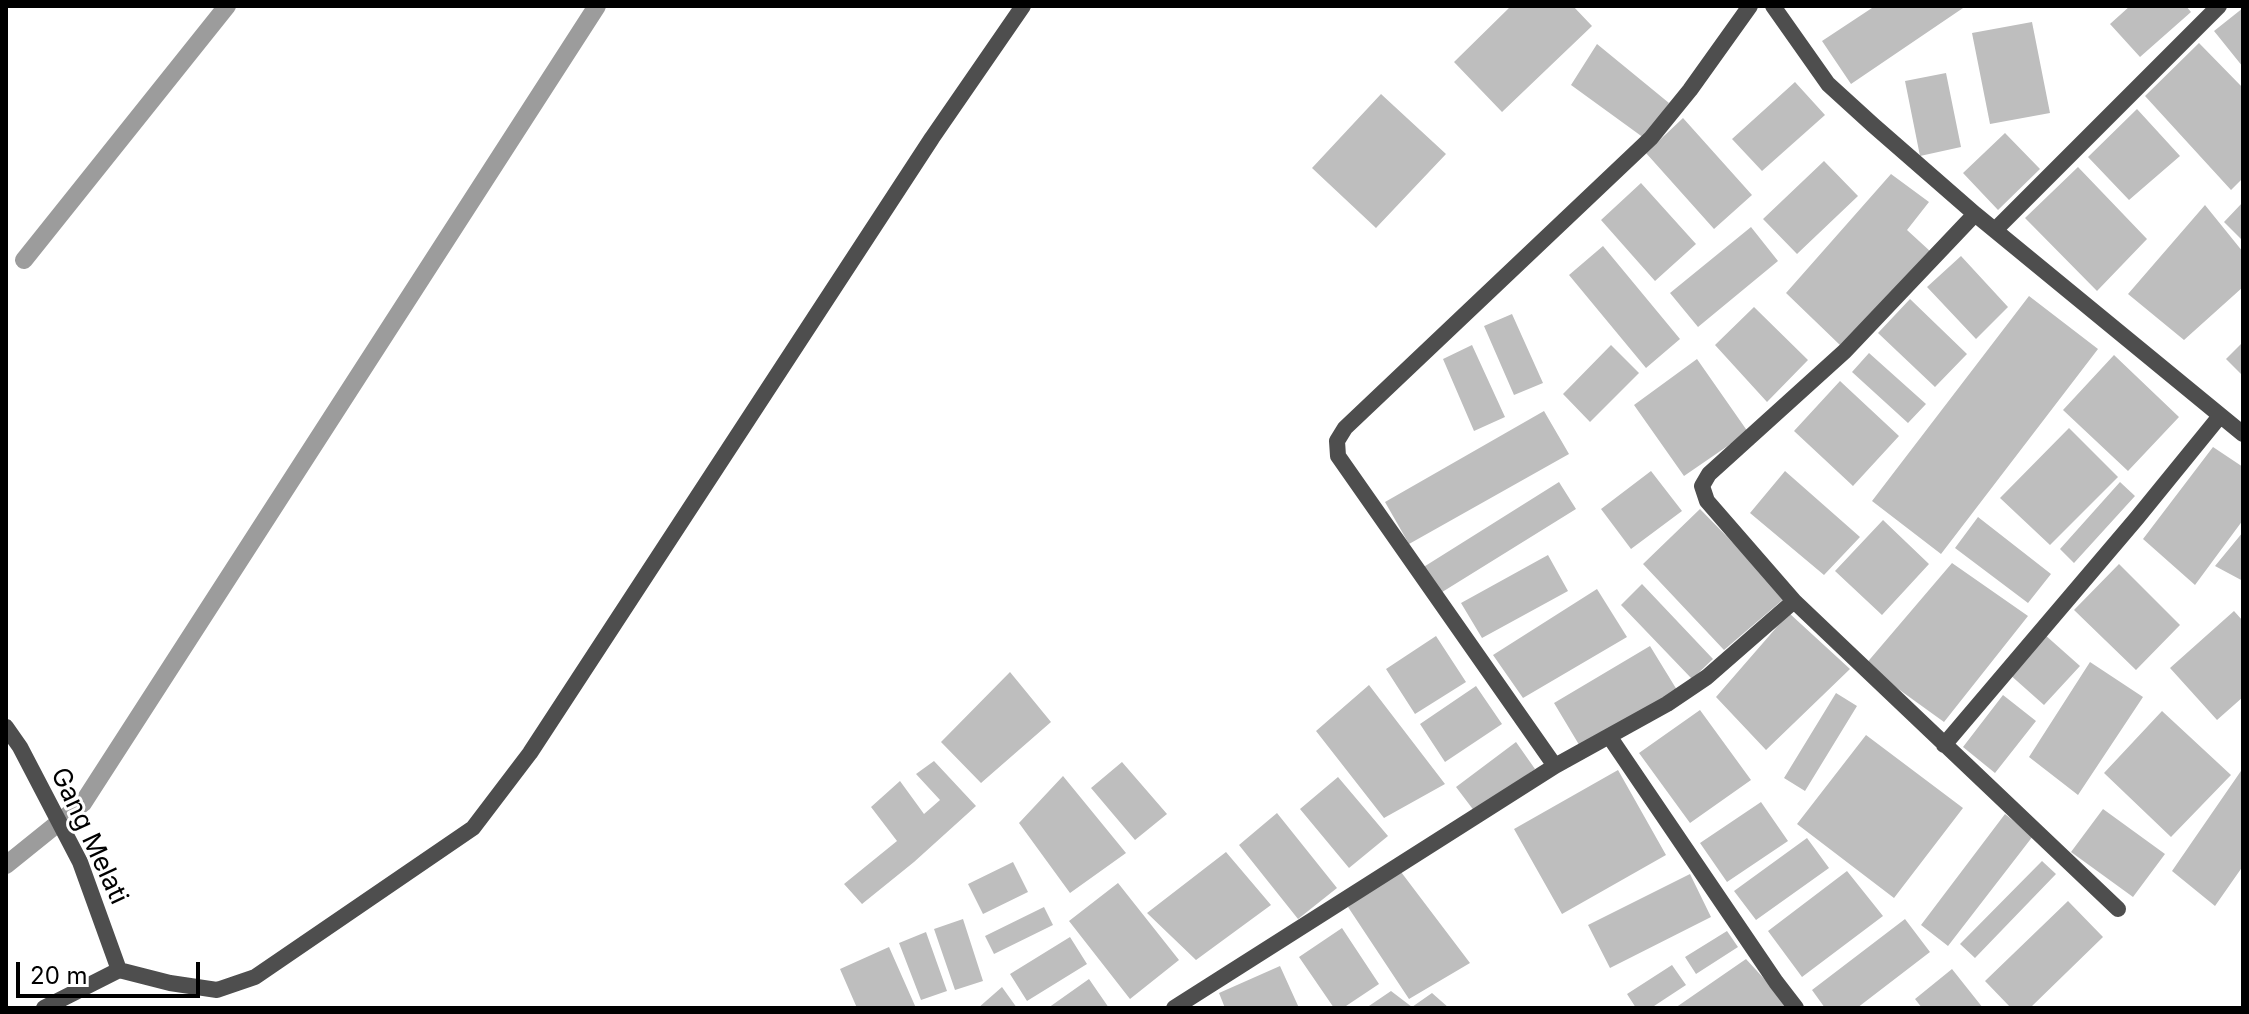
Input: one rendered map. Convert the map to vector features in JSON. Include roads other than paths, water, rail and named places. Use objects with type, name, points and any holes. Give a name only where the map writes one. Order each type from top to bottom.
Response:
[{"type":"street","points":[[44,1008],[119,970],[170,983],[217,990],[255,977],[473,828],[530,753],[932,138],[1023,6]]},
{"type":"street","points":[[1555,766],[1338,456],[1337,441],[1345,428],[1651,138],[1750,6]]},
{"type":"street","points":[[1773,6],[1828,84],[1975,214],[2243,434]]},
{"type":"street","points":[[1995,230],[2219,6]]},
{"type":"street","points":[[1975,214],[1845,351],[1709,474],[1702,486],[1707,501],[1794,601],[2118,909]]},
{"type":"street","points":[[1944,745],[2220,416]]},
{"type":"street","points":[[1174,1008],[1555,766],[1667,704],[1707,677],[1794,601]]},
{"type":"street","name":"Gang Melati","points":[[6,727],[20,747],[80,862],[119,970]]},
{"type":"street","points":[[1609,736],[1796,1008]]},
{"type":"waterway","points":[[24,260],[227,6]]},
{"type":"waterway","points":[[6,865],[83,803],[597,6]]}]
